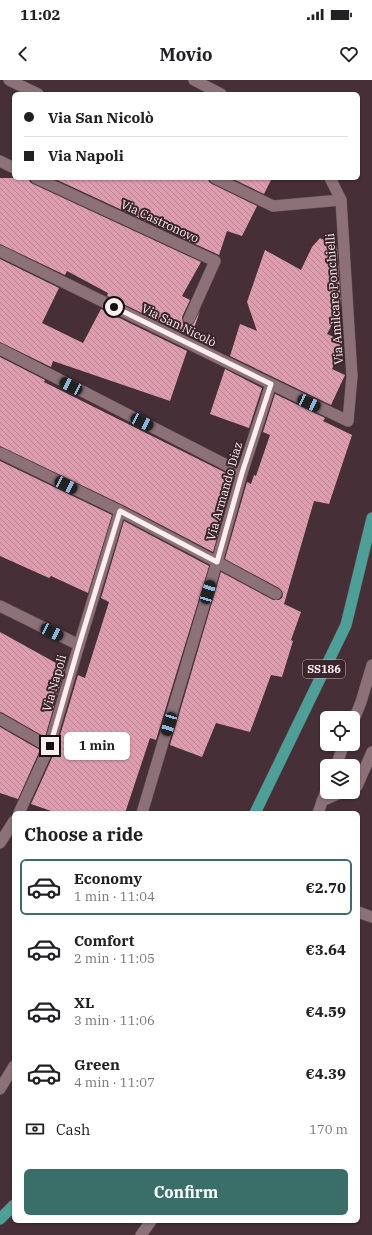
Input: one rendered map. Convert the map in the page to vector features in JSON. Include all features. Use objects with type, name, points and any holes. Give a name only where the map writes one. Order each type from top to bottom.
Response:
[{"type":"main road","name":"SS186","points":[[256,811],[346,625],[372,518]]},
{"type":"main road","points":[[0,1218],[12,1207]]},
{"type":"street","points":[[8,80],[34,92]]},
{"type":"street","points":[[194,80],[217,92]]},
{"type":"street","points":[[0,161],[12,167]]},
{"type":"street","name":"Via Castronovo","points":[[40,180],[215,261],[189,319]]},
{"type":"street","points":[[219,180],[273,206],[341,200]]},
{"type":"street","name":"Via Amilcare Ponchielli","points":[[331,180],[341,200],[352,376],[348,421]]},
{"type":"street","name":"Via San Nicolò","points":[[0,251],[348,421]]},
{"type":"street","points":[[0,350],[242,473]]},
{"type":"street","name":"Via Armando Diaz","points":[[143,811],[242,473],[271,384]]},
{"type":"street","points":[[0,453],[120,511],[276,594]]},
{"type":"street","name":"Via Napoli","points":[[20,811],[50,746],[120,511]]},
{"type":"street","points":[[0,606],[79,645]]},
{"type":"street","points":[[357,711],[372,665]]},
{"type":"street","points":[[0,719],[50,746]]},
{"type":"street","points":[[360,779],[372,752]]},
{"type":"street","points":[[319,811],[322,801],[326,799]]},
{"type":"street","points":[[0,843],[12,824]]},
{"type":"street","points":[[360,913],[372,917]]},
{"type":"street","points":[[0,1089],[12,1069]]},
{"type":"street","points":[[141,1235],[150,1223]]},
{"type":"building","points":[[0,178],[12,178],[12,180],[30,180],[33,184],[201,262],[182,296],[190,300],[182,317],[183,323],[190,326],[193,324],[200,311],[191,337],[107,296],[108,293],[67,271],[65,275],[0,244]]},
{"type":"building","points":[[57,180],[208,180],[212,184],[257,206],[242,236],[227,231],[219,255]]},
{"type":"building","points":[[235,180],[271,180],[264,194]]},
{"type":"building","points":[[320,238],[337,246],[341,307],[327,334],[343,341],[343,345],[332,369],[345,375],[331,405],[230,356],[240,324],[257,331],[247,302],[265,250],[301,270],[312,247]]},
{"type":"building","points":[[0,259],[59,288],[42,323],[83,343],[101,309],[187,351],[170,401],[53,361],[51,367],[0,342]]},
{"type":"building","points":[[0,357],[45,380],[44,382],[234,477],[213,552],[123,505],[0,446]]},
{"type":"building","points":[[225,369],[262,388],[249,428],[210,414]]},
{"type":"building","points":[[275,394],[325,418],[323,421],[352,435],[329,504],[314,501],[284,604],[301,612],[291,640],[293,641],[282,677],[271,675],[250,732],[216,723],[202,757],[170,745],[221,572],[273,600],[279,600],[282,598],[283,594],[279,588],[225,559],[247,482],[251,484],[254,475],[256,476],[270,435],[263,432]]},
{"type":"building","points":[[0,461],[112,515],[88,593],[51,576],[49,578],[0,556]]},
{"type":"building","points":[[124,521],[209,566],[156,740],[150,738],[126,811],[51,811],[31,804],[56,749],[78,675],[85,678],[109,602],[101,598]]},
{"type":"building","points":[[0,632],[65,668],[45,737],[0,712]]},
{"type":"building","points":[[0,727],[40,750],[18,799],[0,793]]},
{"type":"route","points":[[50,746],[120,511],[217,562],[242,473],[271,384],[114,307]]}]
